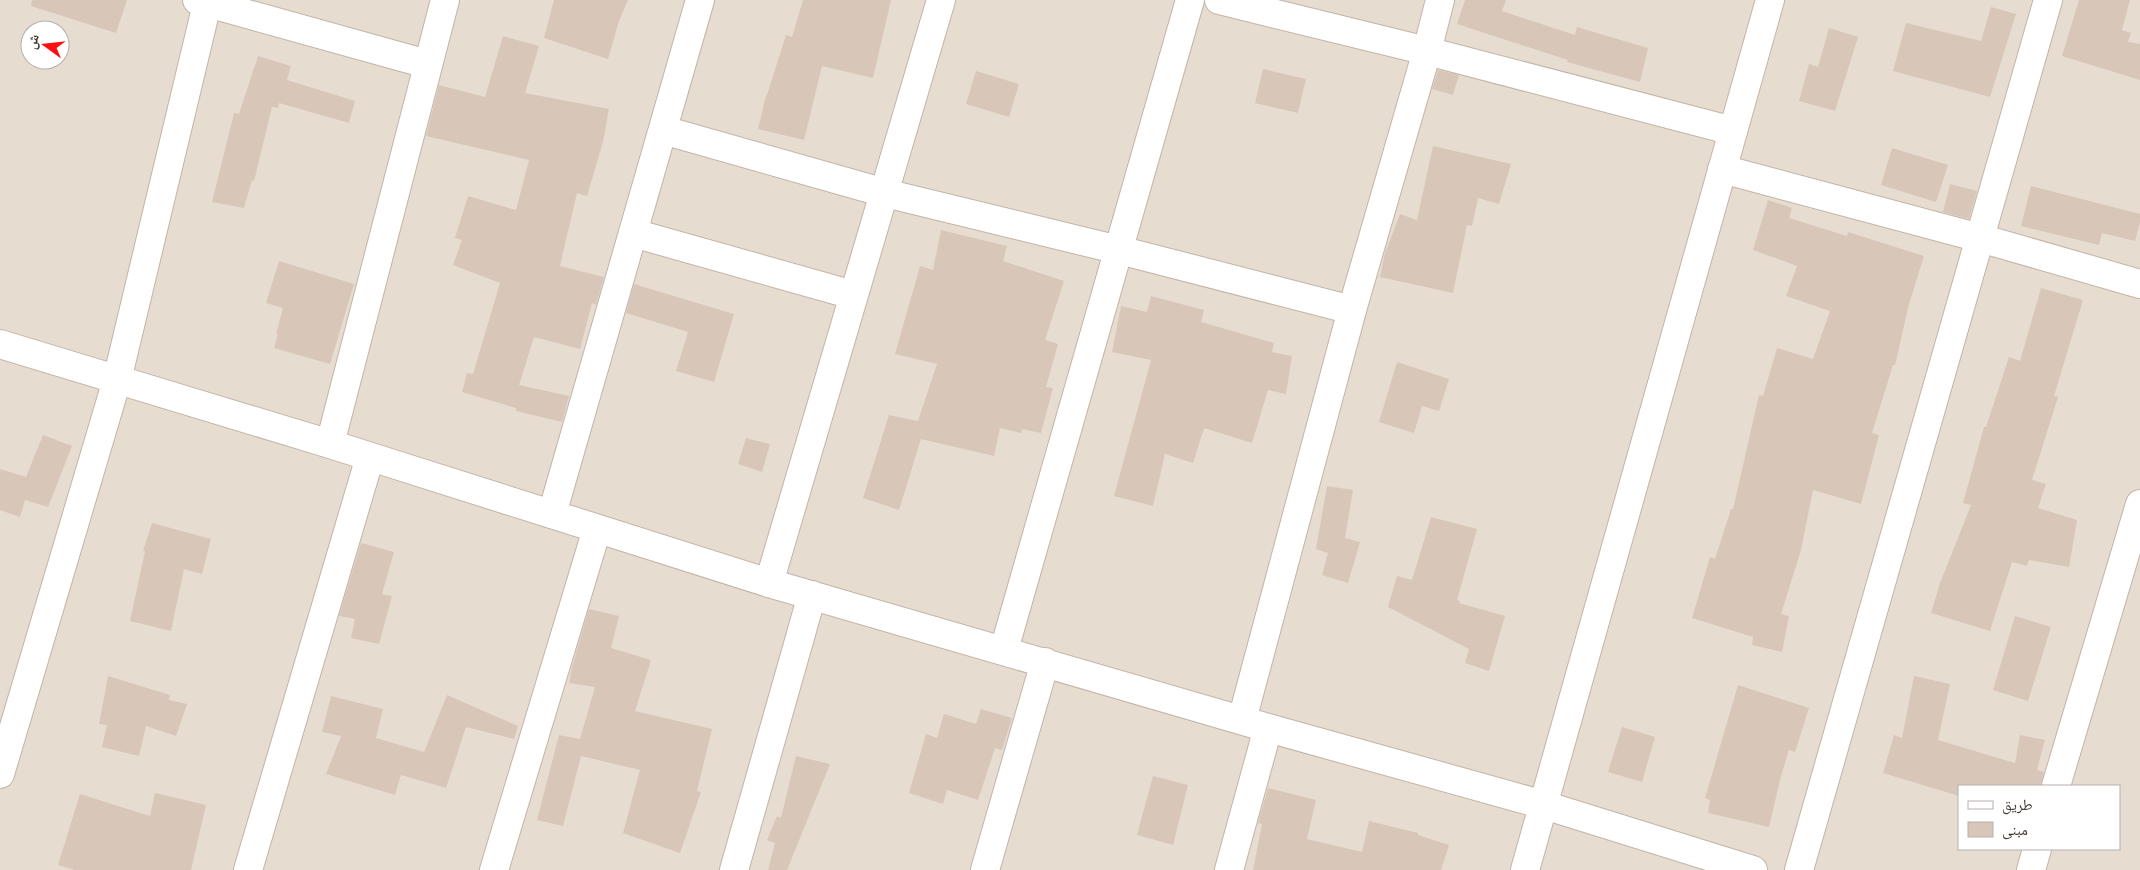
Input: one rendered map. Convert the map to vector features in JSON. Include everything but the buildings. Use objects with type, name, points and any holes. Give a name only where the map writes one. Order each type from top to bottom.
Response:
[{"type":"street","points":[[330,444],[446,0]]},
{"type":"street","points":[[552,514],[700,0]]},
{"type":"street","points":[[769,583],[940,0]]},
{"type":"street","points":[[1004,650],[1190,0]]},
{"type":"street","points":[[1219,0],[1427,51],[1733,131]]},
{"type":"street","points":[[1242,720],[1352,310],[1440,0]]},
{"type":"street","points":[[1525,870],[1770,0]]},
{"type":"street","points":[[1799,870],[2048,0]]},
{"type":"street","points":[[0,774],[117,380],[204,1],[428,64]]},
{"type":"street","points":[[663,130],[884,193],[1119,250],[1352,310]]},
{"type":"street","points":[[1722,169],[1980,238],[2140,284]]},
{"type":"street","points":[[633,233],[853,295]]},
{"type":"street","points":[[0,344],[330,444],[769,583],[1268,728],[1544,805],[1753,870]]},
{"type":"street","points":[[248,870],[370,457]]},
{"type":"street","points":[[2056,785],[2140,504]]},
{"type":"street","points":[[494,870],[597,529]]},
{"type":"street","points":[[734,870],[812,595]]},
{"type":"street","points":[[985,870],[1044,662]]},
{"type":"street","points":[[1230,870],[1268,728]]},
{"type":"street","points":[[2031,870],[2037,850]]},
{"type":"shaded area","points":[[0,0],[2140,0],[2140,870],[0,870]]}]
